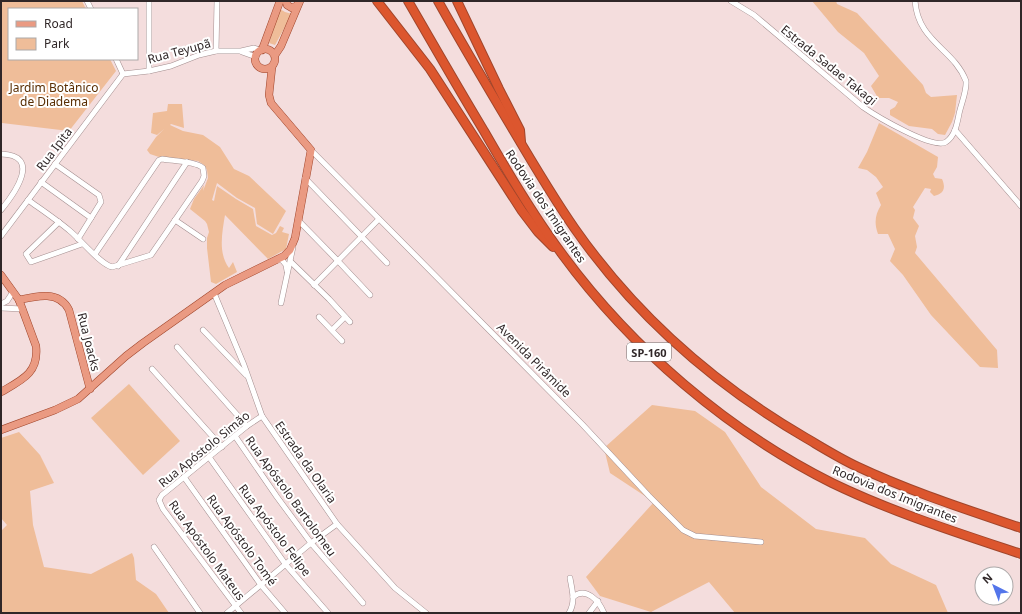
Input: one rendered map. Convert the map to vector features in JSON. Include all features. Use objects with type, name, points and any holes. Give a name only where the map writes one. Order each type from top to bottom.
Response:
[{"type":"highway","points":[[377,1],[430,70],[526,217],[547,241],[562,254]]},
{"type":"highway","name":"Rodovia dos Imigrantes","points":[[408,1],[508,173],[562,254],[593,293],[628,331],[685,386],[748,433],[832,482],[910,515],[1021,554]]},
{"type":"highway","name":"Rodovia dos Imigrantes","points":[[438,1],[522,145],[575,229],[608,272],[668,336],[701,366],[774,420],[854,466],[895,484],[935,499],[1021,528]]},
{"type":"highway","points":[[457,1],[520,130],[522,145]]},
{"type":"main road","points":[[270,80],[264,69],[258,66],[256,57],[261,50],[280,1]]},
{"type":"main road","points":[[286,1],[287,5],[292,8],[300,1]]},
{"type":"main road","points":[[1,430],[70,404],[90,389],[126,356],[214,293],[244,274],[278,260],[288,253],[294,243],[311,150],[271,103],[269,95],[272,66],[275,63],[275,55],[281,46],[300,1]]},
{"type":"main road","points":[[261,50],[269,50],[275,55]]},
{"type":"main road","points":[[264,69],[272,66]]},
{"type":"main road","points":[[1,275],[19,300],[36,346],[36,361],[32,369],[27,375],[1,392]]},
{"type":"main road","name":"Rua Joacks","points":[[19,300],[34,296],[57,297],[66,304],[69,310],[90,389]]},
{"type":"street","points":[[149,1],[149,71]]},
{"type":"street","points":[[216,51],[217,1]]},
{"type":"street","name":"Estrada Sadae Takagi","points":[[731,1],[744,8],[825,77],[863,108],[875,115],[906,132],[931,142],[945,142],[952,136],[955,130]]},
{"type":"street","points":[[915,1],[918,17],[926,32],[955,63],[966,81],[955,130],[1021,206]]},
{"type":"street","name":"Rua Teyupã","points":[[123,74],[149,71],[171,66],[216,51],[241,51],[254,48],[261,50]]},
{"type":"street","name":"Rua Teyupã","points":[[241,51],[256,57]]},
{"type":"street","points":[[116,60],[123,74]]},
{"type":"street","name":"Rua Ipita","points":[[1,236],[123,74]]},
{"type":"street","name":"Avenida Pirâmide","points":[[311,150],[582,424],[682,530],[695,536],[761,542]]},
{"type":"street","points":[[1,154],[9,154],[17,158],[22,165],[23,171],[18,187],[1,210]]},
{"type":"street","points":[[28,200],[59,222],[82,244],[109,266],[118,266],[151,255],[202,181],[204,172],[200,165],[187,162],[162,159],[159,160],[95,254]]},
{"type":"street","points":[[118,266],[187,162]]},
{"type":"street","points":[[55,164],[101,197],[101,202],[78,239]]},
{"type":"street","points":[[306,178],[387,263]]},
{"type":"street","points":[[41,182],[92,218]]},
{"type":"street","points":[[314,285],[379,219]]},
{"type":"street","points":[[175,220],[203,239]]},
{"type":"street","points":[[298,220],[370,295]]},
{"type":"street","points":[[59,222],[26,254],[31,262],[82,244]]},
{"type":"street","points":[[281,303],[294,243]]},
{"type":"street","points":[[278,260],[285,262],[288,272]]},
{"type":"street","points":[[291,262],[346,316],[350,322]]},
{"type":"street","points":[[1,304],[7,301],[13,292]]},
{"type":"street","name":"Estrada da Olaria","points":[[214,293],[262,416],[337,524],[395,588],[426,613]]},
{"type":"street","points":[[1,308],[23,309]]},
{"type":"street","points":[[332,330],[346,316]]},
{"type":"street","points":[[319,317],[342,341]]},
{"type":"street","points":[[203,330],[248,377]]},
{"type":"street","points":[[177,347],[247,426]]},
{"type":"street","points":[[152,369],[222,447]]},
{"type":"street","name":"Rua Apóstolo Simão","points":[[159,498],[247,426],[262,416]]},
{"type":"street","name":"Rua Apóstolo Bartolomeu","points":[[235,436],[277,498],[312,543],[363,603]]},
{"type":"street","name":"Rua Apóstolo Felipe","points":[[209,457],[286,565],[328,613]]},
{"type":"street","name":"Rua Apóstolo Tomé","points":[[184,477],[261,585],[285,613]]},
{"type":"street","name":"Rua Apóstolo Mateus","points":[[159,498],[163,509],[241,613]]},
{"type":"street","points":[[227,613],[337,524]]},
{"type":"street","points":[[154,547],[200,613]]},
{"type":"street","points":[[569,613],[572,606],[573,597],[570,578]]},
{"type":"street","points":[[573,597],[578,593],[586,593],[598,601],[604,613]]},
{"type":"street","points":[[589,613],[598,601]]},
{"type":"green space","name":"Jardim Botânico de Diadema","points":[[2,1],[82,1],[86,8],[8,8],[8,60],[110,60],[116,71],[69,131],[2,123]]},
{"type":"green space","points":[[812,1],[836,1],[837,4],[857,13],[923,85],[926,93],[931,97],[957,95],[955,113],[945,135],[938,134],[932,129],[909,126],[890,115],[890,110],[895,107],[898,102],[889,98],[878,98],[871,86],[879,76],[864,53],[838,32]]},
{"type":"green space","points":[[280,9],[292,14],[275,45],[269,43]]},
{"type":"green space","points":[[168,104],[182,104],[184,128],[170,125],[183,131],[203,135],[220,147],[234,169],[249,176],[286,211],[273,234],[257,224],[255,208],[237,198],[217,183],[212,200],[214,201],[217,186],[253,209],[256,226],[272,235],[276,233],[280,226],[284,228],[282,232],[289,234],[286,249],[268,259],[225,215],[222,243],[223,256],[229,268],[233,262],[237,272],[216,284],[211,282],[207,248],[207,238],[209,232],[207,224],[190,209],[194,199],[204,185],[203,191],[208,178],[207,170],[204,165],[198,161],[159,157],[150,154],[147,150],[164,129],[157,135],[151,133],[153,113],[167,111]]},
{"type":"green space","points":[[879,123],[938,157],[937,167],[933,174],[935,178],[942,179],[944,188],[940,194],[934,196],[930,192],[931,189],[925,188],[913,207],[915,210],[913,218],[919,226],[915,236],[917,247],[915,253],[997,350],[998,368],[980,367],[931,315],[903,275],[890,261],[895,249],[888,234],[878,234],[876,226],[876,216],[881,205],[876,193],[883,187],[876,177],[867,170],[858,168],[867,152]]},
{"type":"green space","points":[[129,384],[180,441],[143,475],[91,418]]},
{"type":"green space","points":[[652,405],[695,411],[725,432],[761,487],[816,529],[865,538],[891,564],[936,585],[948,613],[735,613],[709,582],[651,612],[600,596],[586,577],[654,502],[610,473],[604,448]]},
{"type":"green space","points":[[19,432],[40,455],[54,483],[30,491],[33,525],[44,567],[91,574],[132,553],[134,558],[136,580],[156,594],[169,613],[1,613],[1,531],[7,525],[1,518],[1,438]]}]
